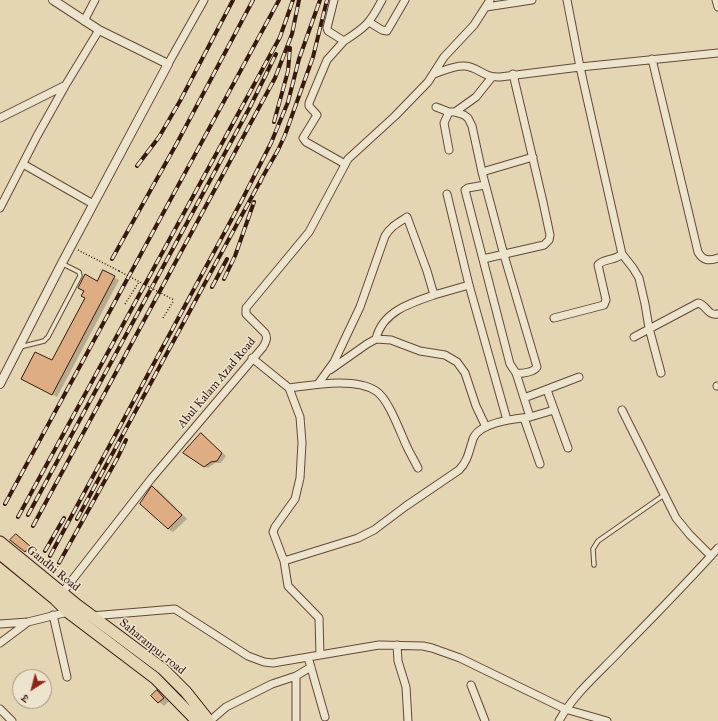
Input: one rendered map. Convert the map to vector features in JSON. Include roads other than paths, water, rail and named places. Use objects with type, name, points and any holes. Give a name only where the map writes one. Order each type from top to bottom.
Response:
[{"type":"main road","name":"Gandhi Road","points":[[0,542],[62,593],[87,619]]},
{"type":"main road","name":"Gandhi Road","points":[[0,554],[55,599],[68,612],[87,619]]},
{"type":"main road","name":"Saharanpur road","points":[[87,619],[155,678],[195,720]]},
{"type":"main road","name":"Saharanpur road","points":[[87,619],[163,669],[186,692],[209,721]]},
{"type":"street","points":[[53,0],[99,30],[168,64]]},
{"type":"street","points":[[84,21],[95,0]]},
{"type":"street","points":[[0,384],[70,247],[204,0]]},
{"type":"street","points":[[334,0],[327,28],[330,32],[344,40]]},
{"type":"street","points":[[345,164],[306,142],[303,138],[317,115],[309,106],[309,103],[323,67],[331,54],[344,40],[360,30],[369,22],[382,0]]},
{"type":"street","points":[[369,22],[387,31],[405,0]]},
{"type":"street","name":"Abul Kalam Azad Road","points":[[62,593],[151,479],[263,346],[267,336],[246,314],[246,308],[309,232],[345,164],[352,155],[404,107],[434,74],[444,57],[474,24],[490,0]]},
{"type":"street","points":[[486,7],[532,0]]},
{"type":"street","points":[[567,0],[580,67],[622,254],[639,278],[649,328],[662,374]]},
{"type":"street","points":[[716,0],[718,7]]},
{"type":"street","points":[[0,207],[37,136],[99,30]]},
{"type":"street","points":[[434,74],[459,66],[465,66],[492,77],[718,52]]},
{"type":"street","points":[[652,59],[698,252],[700,257],[705,260],[718,258]]},
{"type":"street","points":[[483,259],[544,245],[549,240],[550,235],[513,74]]},
{"type":"street","points":[[449,150],[444,122],[452,112],[476,98],[492,77]]},
{"type":"street","points":[[0,118],[65,86]]},
{"type":"street","points":[[436,107],[468,118],[472,126],[485,185],[537,367],[535,370],[516,374]]},
{"type":"street","points":[[482,172],[533,157]]},
{"type":"street","points":[[23,164],[93,204]]},
{"type":"street","points":[[485,185],[468,188],[465,190],[505,345],[512,369],[516,374],[524,398],[527,417],[540,464]]},
{"type":"street","points":[[447,194],[469,285],[506,420]]},
{"type":"street","points":[[329,371],[360,307],[387,231],[407,217],[425,265],[434,295]]},
{"type":"street","points":[[554,318],[604,305],[606,300],[598,265],[602,261],[616,258],[622,254]]},
{"type":"street","points":[[376,339],[382,324],[396,311],[410,303],[469,285]]},
{"type":"street","points":[[634,337],[698,303],[705,306],[711,314],[718,314]]},
{"type":"street","points":[[318,384],[329,371],[366,344],[376,339],[391,340],[420,351],[438,353],[452,358],[462,367],[476,406],[486,427]]},
{"type":"street","points":[[252,358],[289,388],[299,413],[302,443],[300,478],[295,499],[273,532],[284,561],[288,586],[319,618],[320,655]]},
{"type":"street","points":[[524,398],[580,377]]},
{"type":"street","points":[[289,388],[326,383],[360,384],[376,391],[389,409],[418,468]]},
{"type":"street","points":[[547,390],[568,448]]},
{"type":"street","points":[[284,561],[358,538],[374,530],[459,470],[465,464],[475,435],[486,427],[506,420],[527,417],[554,410]]},
{"type":"street","points":[[622,410],[664,495],[682,527],[711,556]]},
{"type":"street","points":[[559,721],[565,709],[718,548]]},
{"type":"street","points":[[87,619],[175,609],[248,656],[264,662],[273,663],[379,645],[432,648],[460,658],[565,709],[607,721]]},
{"type":"street","points":[[0,624],[28,622],[68,612]]},
{"type":"street","points":[[53,615],[67,677]]},
{"type":"street","points":[[0,643],[28,622]]},
{"type":"street","points":[[398,645],[399,669],[403,675],[406,687],[408,721]]},
{"type":"street","points":[[308,657],[324,717]]},
{"type":"street","points":[[209,721],[226,707],[272,684],[296,676],[310,667]]},
{"type":"street","points":[[296,676],[296,721]]},
{"type":"street","points":[[471,685],[485,721]]},
{"type":"street","points":[[0,709],[12,721]]},
{"type":"lane","points":[[19,348],[44,341],[48,337],[80,276],[79,272],[62,263]]},
{"type":"lane","points":[[594,565],[593,549],[598,541],[664,495]]},
{"type":"railway","points":[[137,166],[159,137],[180,101],[233,0]]},
{"type":"railway","points":[[112,259],[177,143],[253,0]]},
{"type":"railway","points":[[5,504],[279,0]]},
{"type":"railway","points":[[18,517],[280,37],[293,0]]},
{"type":"railway","points":[[33,526],[275,78],[292,34],[299,0]]},
{"type":"railway","points":[[50,556],[242,200],[271,143],[288,102],[299,59],[320,0]]},
{"type":"railway","points":[[260,183],[285,135],[313,57],[327,0]]},
{"type":"railway","points":[[274,122],[288,71],[290,48]]},
{"type":"railway","points":[[28,515],[250,107],[276,54]]},
{"type":"railway","points":[[77,519],[262,178]]},
{"type":"railway","points":[[224,279],[235,256],[254,202]]},
{"type":"railway","points":[[212,287],[227,259]]},
{"type":"railway","points":[[59,563],[126,440]]},
{"type":"railway","points":[[45,551],[64,518]]}]
